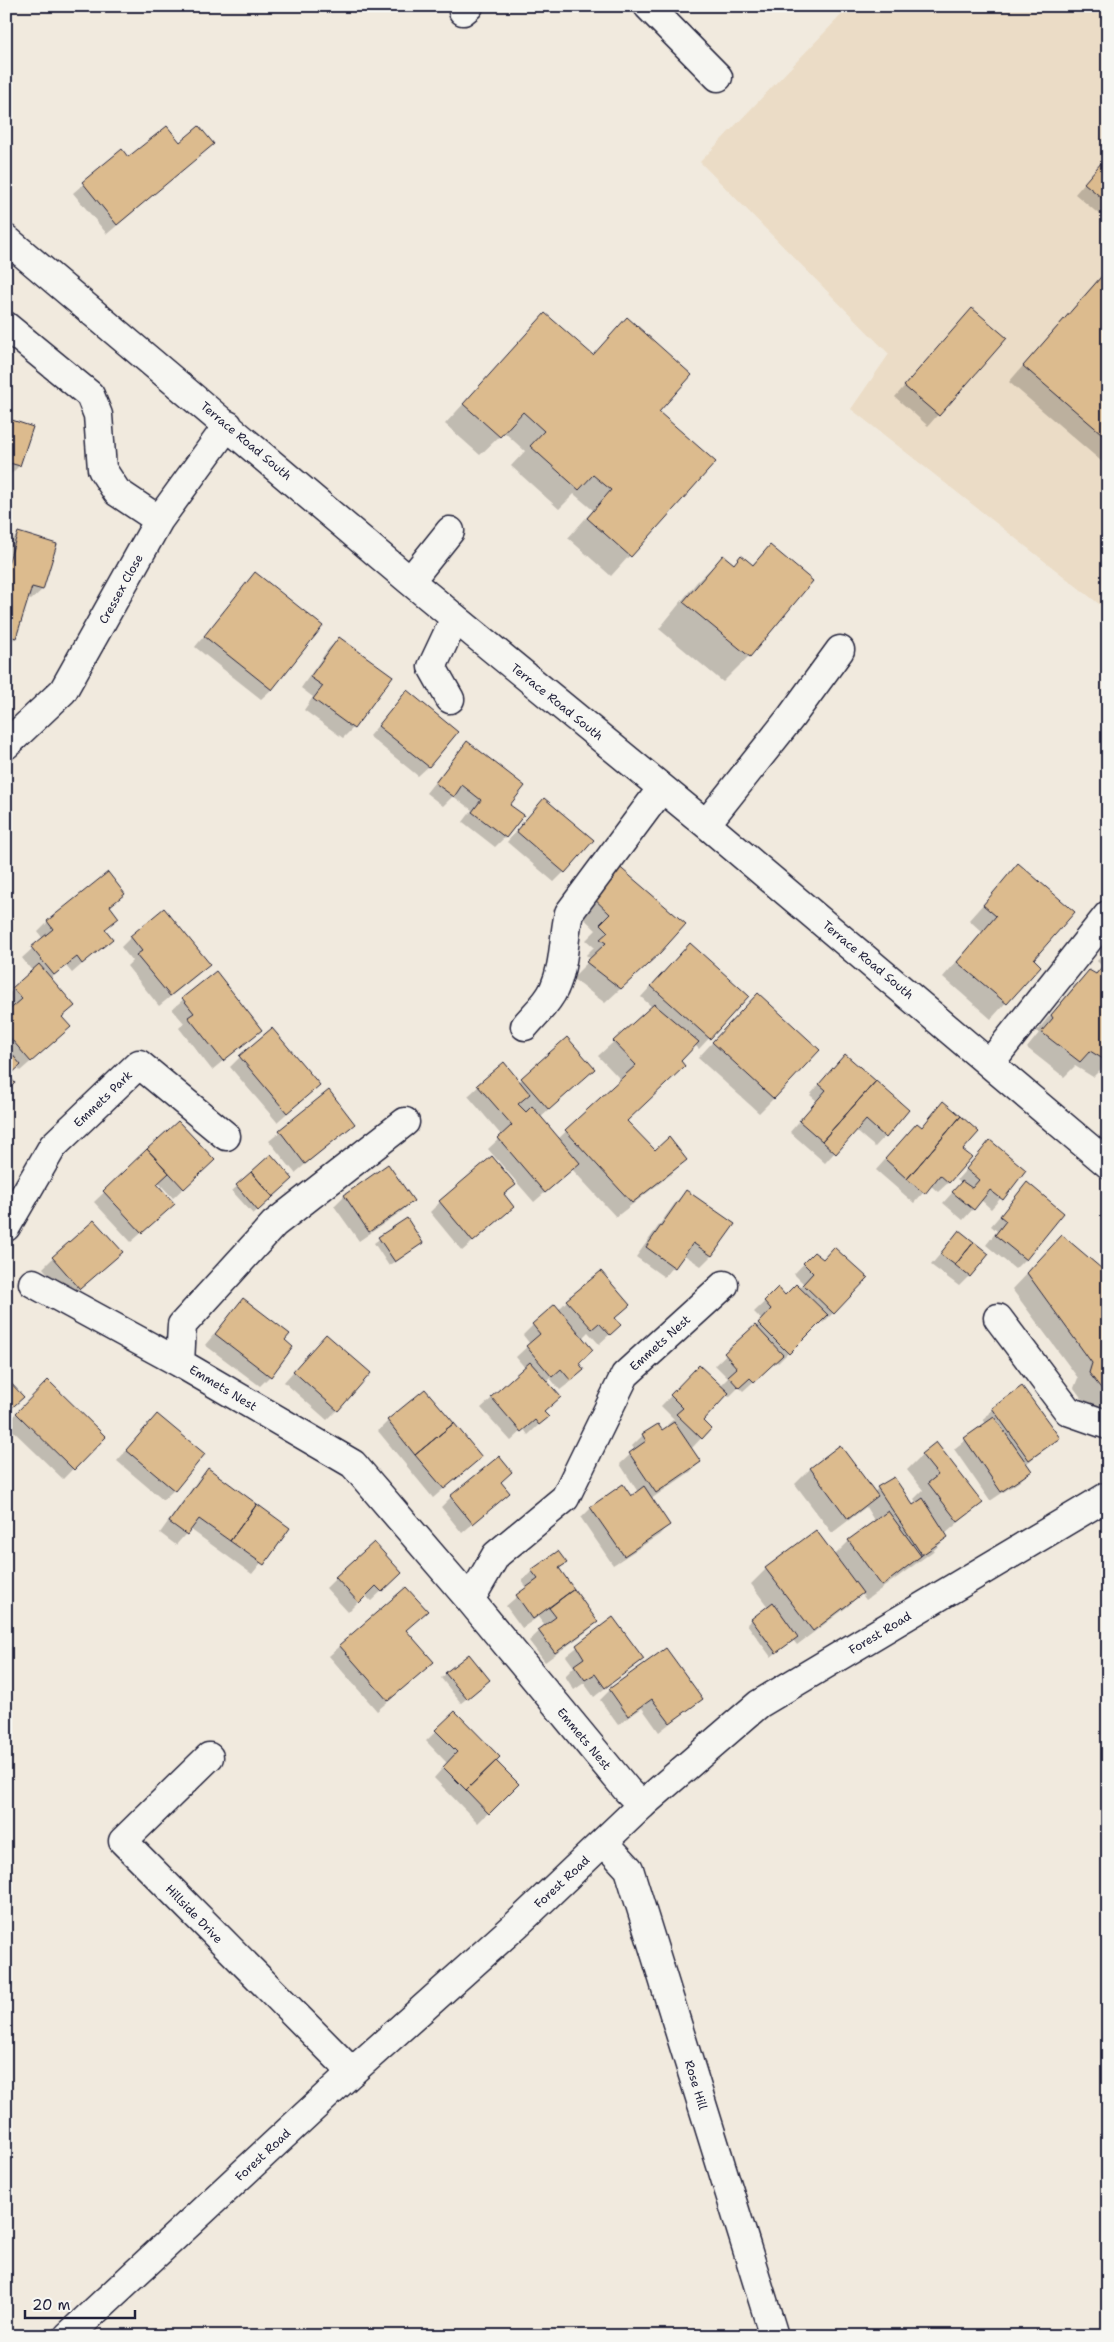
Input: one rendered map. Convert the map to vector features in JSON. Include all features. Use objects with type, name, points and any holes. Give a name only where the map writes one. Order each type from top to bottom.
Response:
[{"type":"street","points":[[648,6],[718,77]]},
{"type":"street","name":"Terrace Road South","points":[[6,239],[454,618],[706,824],[1108,1164]]},
{"type":"street","points":[[6,326],[90,395],[98,414],[102,469],[117,492],[159,520]]},
{"type":"street","name":"Cressex Close","points":[[6,745],[63,691],[159,520],[228,425]]},
{"type":"street","points":[[410,581],[450,531]]},
{"type":"street","points":[[450,699],[432,667],[454,618]]},
{"type":"street","points":[[706,824],[791,717],[840,650]]},
{"type":"street","points":[[525,1026],[553,991],[561,970],[564,936],[569,914],[662,788]]},
{"type":"street","points":[[990,1063],[1108,914]]},
{"type":"street","name":"Emmets Park","points":[[6,1227],[54,1146],[139,1064],[226,1136]]},
{"type":"street","name":"Emmets Nest","points":[[405,1122],[274,1224],[182,1325],[180,1362],[353,1464],[470,1600],[621,1783],[642,1805]]},
{"type":"street","points":[[33,1283],[180,1362]]},
{"type":"street","name":"Emmets Nest","points":[[470,1600],[496,1555],[565,1498],[625,1375],[724,1285]]},
{"type":"street","points":[[998,1318],[1068,1411],[1108,1425]]},
{"type":"street","name":"Forest Road","points":[[68,2336],[352,2072],[515,1926],[642,1805],[759,1704],[1108,1496]]},
{"type":"street","name":"Hillside Drive","points":[[210,1757],[123,1841],[352,2072]]},
{"type":"street","name":"Rose Hill","points":[[604,1842],[629,1869],[774,2336]]},
{"type":"shaded area","points":[[850,6],[1108,6],[1108,611],[851,409],[889,354],[700,162]]},
{"type":"building","points":[[167,126],[180,142],[199,126],[214,144],[117,225],[82,182],[122,149],[128,157]]},
{"type":"building","points":[[1108,155],[1108,203],[1084,183]]},
{"type":"building","points":[[1108,269],[1108,439],[1023,366]]},
{"type":"building","points":[[972,308],[1007,338],[939,416],[904,386]]},
{"type":"building","points":[[545,313],[593,355],[627,317],[692,375],[659,412],[716,462],[631,557],[587,518],[611,490],[593,475],[579,490],[530,446],[544,431],[523,412],[500,437],[463,404]]},
{"type":"building","points":[[6,418],[33,427],[20,466],[6,462]]},
{"type":"building","points":[[18,532],[57,544],[43,590],[32,587],[16,638],[6,635],[6,570]]},
{"type":"building","points":[[770,545],[813,581],[750,657],[683,602],[723,555],[734,564],[741,555],[753,565]]},
{"type":"building","points":[[255,572],[323,626],[272,690],[204,636]]},
{"type":"building","points":[[339,637],[393,676],[354,729],[313,699],[323,686],[310,677]]},
{"type":"building","points":[[407,690],[458,732],[429,767],[378,726]]},
{"type":"building","points":[[467,741],[525,786],[510,805],[524,815],[506,838],[472,812],[481,800],[462,785],[454,797],[435,783]]},
{"type":"building","points":[[544,798],[594,840],[565,873],[516,831]]},
{"type":"building","points":[[1018,863],[1075,912],[1034,959],[1041,966],[1007,1004],[957,962],[996,916],[983,905]]},
{"type":"building","points":[[616,864],[686,924],[660,953],[621,989],[586,962],[606,943],[600,939],[608,932],[600,924],[610,914],[588,893]]},
{"type":"building","points":[[108,872],[125,894],[110,906],[119,918],[105,929],[113,939],[82,964],[77,957],[54,975],[31,947],[53,929],[47,921]]},
{"type":"building","points":[[164,908],[210,964],[170,996],[136,955],[142,951],[130,936]]},
{"type":"building","points":[[690,943],[749,996],[710,1039],[651,986]]},
{"type":"building","points":[[1108,960],[1108,1062],[1090,1051],[1080,1062],[1041,1032],[1053,1018],[1051,1015],[1089,970],[1096,974]]},
{"type":"building","points":[[39,964],[75,1006],[62,1017],[71,1027],[31,1062],[6,1033],[6,1013],[22,999],[12,988]]},
{"type":"building","points":[[216,971],[262,1030],[223,1061],[188,1017],[194,1013],[182,998]]},
{"type":"building","points":[[758,993],[820,1050],[774,1099],[712,1042]]},
{"type":"building","points":[[654,1004],[699,1042],[681,1061],[685,1066],[627,1121],[655,1150],[669,1137],[687,1160],[632,1203],[565,1130],[636,1065],[613,1041]]},
{"type":"building","points":[[272,1028],[320,1085],[287,1113],[239,1056]]},
{"type":"building","points":[[567,1037],[595,1069],[549,1110],[521,1078]]},
{"type":"building","points":[[6,1047],[21,1065],[9,1076],[15,1083],[6,1091]]},
{"type":"building","points":[[845,1054],[876,1081],[822,1141],[799,1121],[826,1090],[819,1084]]},
{"type":"building","points":[[504,1062],[530,1094],[518,1104],[526,1112],[532,1106],[580,1163],[545,1193],[498,1138],[512,1125],[477,1085]]},
{"type":"building","points":[[876,1081],[909,1110],[886,1138],[866,1120],[836,1154],[822,1141]]},
{"type":"building","points":[[329,1090],[355,1124],[305,1164],[279,1130]]},
{"type":"building","points":[[943,1101],[961,1116],[907,1179],[885,1159],[917,1123],[922,1127]]},
{"type":"building","points":[[961,1116],[979,1132],[963,1150],[972,1157],[949,1183],[940,1175],[925,1194],[907,1179]]},
{"type":"building","points":[[178,1121],[215,1160],[184,1189],[147,1149]]},
{"type":"building","points":[[990,1140],[1026,1170],[1003,1200],[990,1190],[974,1210],[952,1192],[962,1181],[972,1188],[979,1180],[966,1169]]},
{"type":"building","points":[[147,1149],[169,1173],[157,1184],[175,1204],[142,1233],[103,1191]]},
{"type":"building","points":[[271,1154],[293,1179],[273,1197],[251,1172]]},
{"type":"building","points":[[492,1156],[516,1185],[504,1194],[514,1207],[473,1242],[439,1201]]},
{"type":"building","points":[[388,1164],[414,1201],[369,1232],[344,1195]]},
{"type":"building","points":[[251,1172],[273,1197],[258,1211],[236,1185]]},
{"type":"building","points":[[1027,1182],[1064,1213],[1026,1260],[995,1235],[1006,1221],[1000,1216]]},
{"type":"building","points":[[686,1190],[735,1224],[712,1256],[693,1243],[675,1268],[646,1247]]},
{"type":"building","points":[[407,1218],[423,1243],[395,1262],[378,1237]]},
{"type":"building","points":[[94,1220],[123,1252],[80,1289],[52,1257]]},
{"type":"building","points":[[959,1230],[974,1242],[955,1265],[940,1254]]},
{"type":"building","points":[[1062,1235],[1108,1274],[1108,1397],[1089,1373],[1092,1363],[1027,1273]]},
{"type":"building","points":[[974,1242],[989,1254],[970,1277],[955,1265]]},
{"type":"building","points":[[834,1247],[868,1278],[834,1314],[803,1284],[813,1273],[803,1263],[814,1252],[823,1259]]},
{"type":"building","points":[[601,1271],[630,1305],[615,1318],[621,1325],[610,1335],[599,1323],[592,1329],[566,1300]]},
{"type":"building","points":[[796,1284],[828,1315],[789,1354],[758,1323],[771,1309],[764,1301],[778,1287],[785,1295]]},
{"type":"building","points":[[243,1298],[290,1334],[285,1340],[293,1347],[271,1377],[215,1334]]},
{"type":"building","points":[[555,1304],[593,1350],[579,1363],[584,1370],[571,1381],[561,1369],[552,1377],[526,1346],[540,1334],[532,1324]]},
{"type":"building","points":[[755,1325],[783,1355],[754,1382],[750,1378],[739,1388],[728,1376],[737,1368],[724,1353]]},
{"type":"building","points":[[326,1334],[371,1373],[338,1411],[293,1371]]},
{"type":"building","points":[[530,1362],[561,1397],[544,1412],[549,1417],[539,1425],[535,1420],[521,1432],[491,1397]]},
{"type":"building","points":[[699,1365],[729,1393],[703,1421],[711,1429],[702,1439],[676,1414],[683,1408],[670,1395]]},
{"type":"building","points":[[6,1378],[24,1397],[6,1413]]},
{"type":"building","points":[[48,1380],[106,1437],[74,1470],[16,1413]]},
{"type":"building","points":[[1022,1386],[1060,1438],[1029,1460],[992,1408]]},
{"type":"building","points":[[425,1389],[454,1423],[415,1455],[387,1420]]},
{"type":"building","points":[[157,1414],[205,1454],[175,1491],[126,1450]]},
{"type":"building","points":[[994,1417],[1032,1471],[1001,1492],[964,1438]]},
{"type":"building","points":[[674,1422],[701,1462],[656,1493],[629,1453],[646,1441],[642,1434],[658,1424],[662,1430]]},
{"type":"building","points":[[454,1423],[482,1457],[444,1489],[415,1455]]},
{"type":"building","points":[[936,1442],[983,1503],[958,1522],[928,1483],[938,1475],[921,1454]]},
{"type":"building","points":[[840,1445],[878,1496],[848,1519],[810,1468]]},
{"type":"building","points":[[499,1456],[512,1472],[501,1482],[510,1493],[473,1524],[450,1496]]},
{"type":"building","points":[[208,1468],[257,1504],[230,1541],[199,1519],[187,1535],[169,1522]]},
{"type":"building","points":[[894,1477],[913,1505],[923,1498],[948,1537],[922,1555],[877,1487]]},
{"type":"building","points":[[623,1484],[631,1496],[644,1486],[670,1525],[624,1556],[590,1507]]},
{"type":"building","points":[[257,1504],[290,1528],[264,1565],[230,1541]]},
{"type":"building","points":[[888,1511],[921,1556],[882,1586],[848,1540]]},
{"type":"building","points":[[816,1530],[863,1593],[813,1631],[765,1568]]},
{"type":"building","points":[[374,1542],[402,1573],[382,1592],[376,1586],[359,1603],[335,1577]]},
{"type":"building","points":[[558,1551],[567,1563],[559,1568],[574,1589],[533,1619],[516,1595],[538,1579],[531,1570]]},
{"type":"building","points":[[406,1587],[428,1611],[406,1630],[434,1662],[388,1701],[339,1645]]},
{"type":"building","points":[[574,1589],[598,1622],[555,1653],[538,1630],[556,1617],[549,1608]]},
{"type":"building","points":[[773,1602],[798,1637],[776,1653],[751,1619]]},
{"type":"building","points":[[613,1617],[644,1659],[605,1688],[595,1674],[585,1680],[574,1665],[584,1658],[576,1645]]},
{"type":"building","points":[[666,1648],[703,1699],[670,1723],[652,1699],[628,1716],[609,1689]]},
{"type":"building","points":[[469,1654],[490,1680],[467,1699],[445,1673]]},
{"type":"building","points":[[455,1711],[500,1757],[466,1790],[443,1767],[457,1752],[435,1730]]},
{"type":"building","points":[[496,1761],[519,1784],[489,1814],[466,1790]]}]
